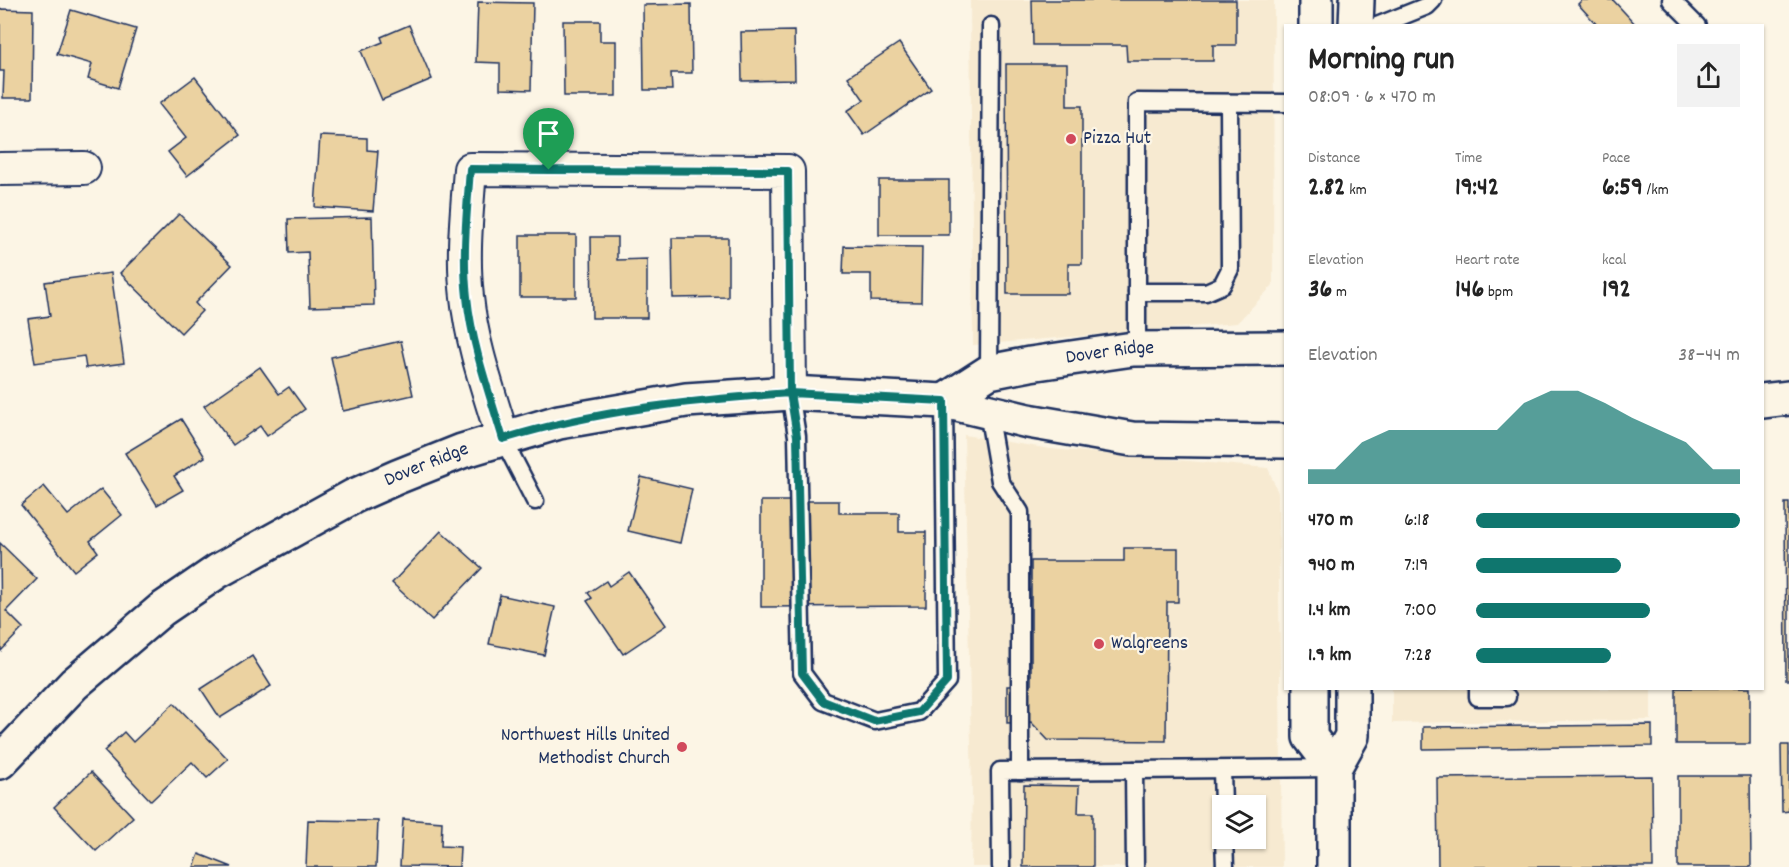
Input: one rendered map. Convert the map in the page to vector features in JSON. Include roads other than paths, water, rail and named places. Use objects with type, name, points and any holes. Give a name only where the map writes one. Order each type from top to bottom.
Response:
[{"type":"street","points":[[1316,0],[1316,24]]},
{"type":"street","points":[[1356,24],[1357,0]]},
{"type":"street","points":[[0,169],[84,168]]},
{"type":"street","points":[[503,439],[474,341],[467,297],[464,253],[470,169],[788,171],[790,393]]},
{"type":"street","name":"Dover Ridge","points":[[944,401],[989,372],[1137,349],[1284,348]]},
{"type":"street","points":[[1764,377],[1789,379]]},
{"type":"street","name":"Dover Ridge","points":[[0,762],[74,684],[161,610],[218,571],[354,496],[462,451],[559,422],[686,400],[790,393],[944,401],[988,412],[1132,440],[1284,441]]},
{"type":"street","points":[[1764,401],[1789,398]]},
{"type":"street","points":[[1310,690],[1310,737],[1334,768]]},
{"type":"street","points":[[1334,867],[1334,768],[1352,736],[1352,690]]},
{"type":"lane","points":[[1382,24],[1427,6],[1433,0]]},
{"type":"lane","points":[[1671,0],[1695,24]]},
{"type":"lane","points":[[989,372],[991,26]]},
{"type":"lane","points":[[1137,349],[1137,102],[1284,103]]},
{"type":"lane","points":[[1137,292],[1206,292],[1222,285],[1230,269],[1229,103]]},
{"type":"lane","points":[[790,393],[797,436],[802,673],[823,701],[874,721],[919,712],[947,681],[944,401]]},
{"type":"lane","points":[[988,412],[1000,481],[1020,512],[1020,771]]},
{"type":"lane","points":[[503,439],[535,501]]},
{"type":"lane","points":[[1478,690],[1478,698],[1507,697]]},
{"type":"lane","points":[[1001,867],[1000,771],[1334,768]]},
{"type":"lane","points":[[1134,770],[1136,867]]},
{"type":"lane","points":[[1222,770],[1223,795]]},
{"type":"lane","points":[[1224,849],[1225,867]]},
{"type":"place","name":"Pizza Hut","points":[[1071,139]]},
{"type":"place","name":"Walgreens","points":[[1099,644]]},
{"type":"place","name":"Northwest Hills United Methodist Church","points":[[682,747]]}]
